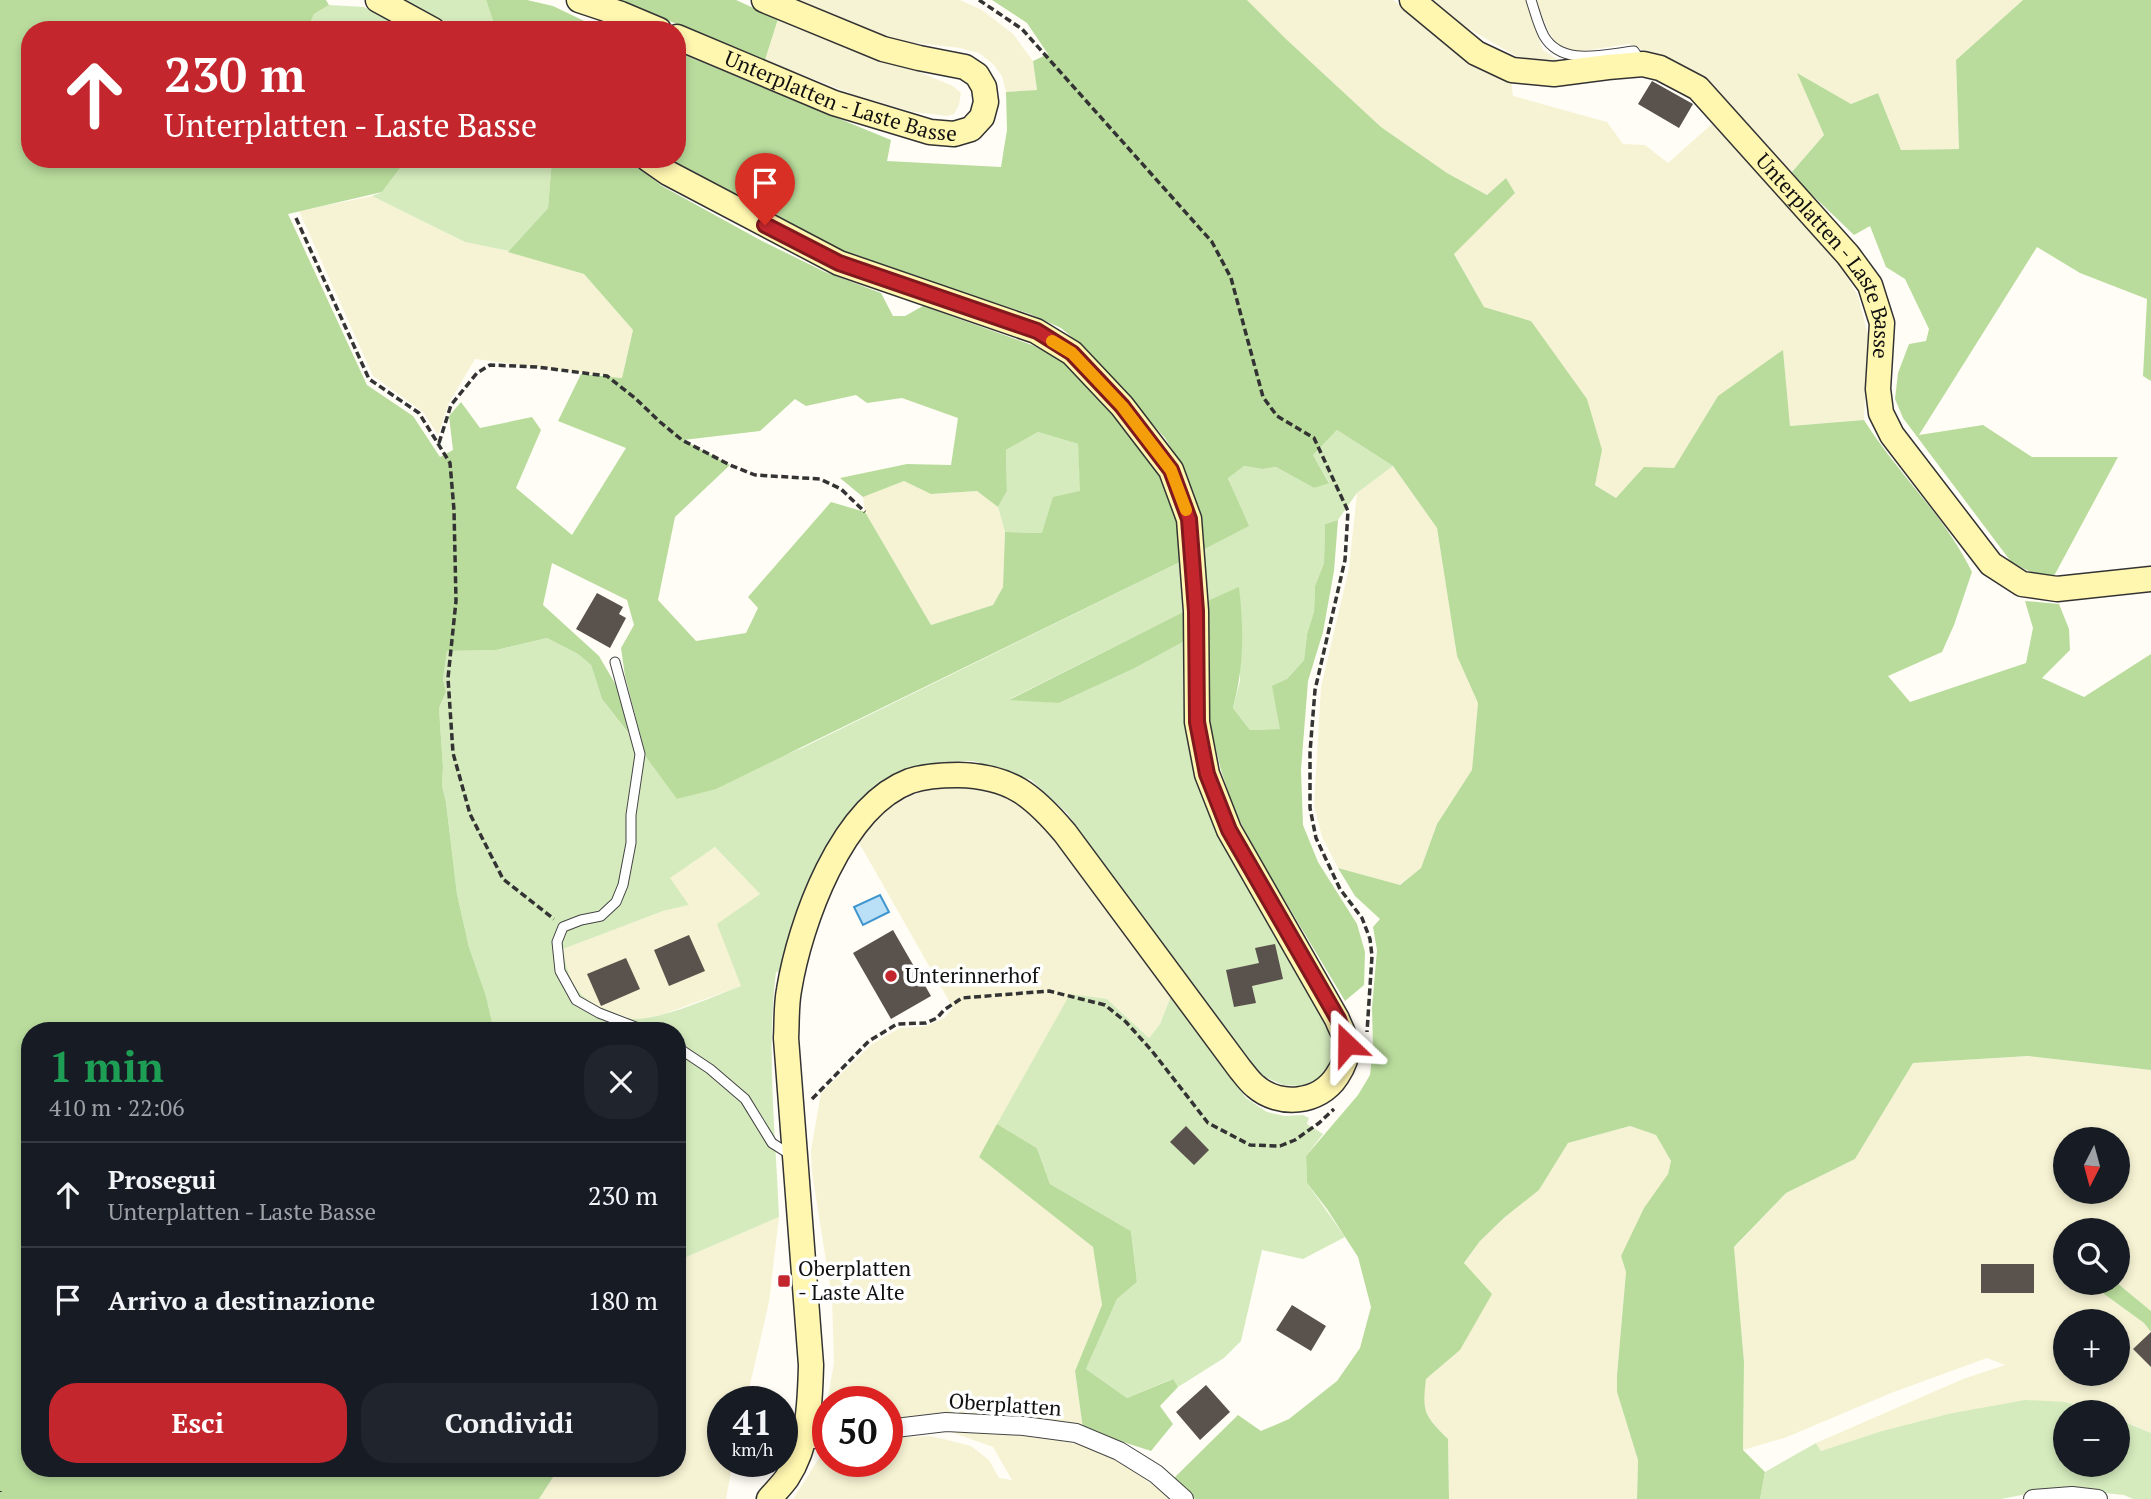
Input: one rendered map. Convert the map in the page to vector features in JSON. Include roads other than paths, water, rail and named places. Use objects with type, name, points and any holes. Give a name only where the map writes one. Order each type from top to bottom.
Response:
[{"type":"main road","points":[[379,0],[417,21]]},
{"type":"main road","points":[[579,0],[638,21]]},
{"type":"main road","name":"Unterplatten - Laste Basse","points":[[686,41],[834,103],[930,132],[954,134],[971,130],[982,117],[986,102],[984,87],[977,75],[965,67],[883,49],[764,0]]},
{"type":"main road","name":"Unterplatten - Laste Basse","points":[[1412,0],[1476,53],[1512,70],[1554,74],[1643,64],[1660,68],[1698,88],[1848,255],[1870,285],[1882,323],[1878,389],[1881,413],[1892,435],[1990,564],[2022,584],[2057,589],[2151,579]]},
{"type":"main road","points":[[661,168],[839,263],[1037,331],[1072,353],[1122,406],[1171,470],[1189,519],[1196,611],[1197,722],[1207,774],[1229,830],[1338,1019],[1347,1044],[1344,1066],[1331,1086],[1309,1099],[1292,1101],[1256,1087],[1232,1059],[1045,808],[1015,786],[979,776],[944,775],[910,782],[881,798],[854,827],[818,889],[797,950],[789,993],[786,1038],[811,1365],[812,1416]]},
{"type":"main road","points":[[769,1499],[812,1444]]},
{"type":"street","name":"Oberplatten","points":[[903,1427],[946,1422],[1024,1426],[1076,1433],[1119,1451],[1156,1475],[1184,1499]]},
{"type":"street","points":[[2033,1499],[2073,1496],[2098,1499]]},
{"type":"lane","points":[[1531,0],[1544,36],[1556,51],[1575,57],[1634,51],[1643,64]]},
{"type":"lane","points":[[615,662],[640,754],[624,885],[616,902],[601,916],[581,920],[564,928],[557,942],[560,971],[576,1000],[622,1022]]},
{"type":"lane","points":[[686,1053],[710,1069],[745,1099],[772,1143],[796,1158]]},
{"type":"water","points":[[880,895],[889,912],[863,925],[854,907]]},
{"type":"place","name":"Unterinnerhof","points":[[891,976]]},
{"type":"place","name":"Oberplatten - Laste Alte","points":[[784,1281]]}]
